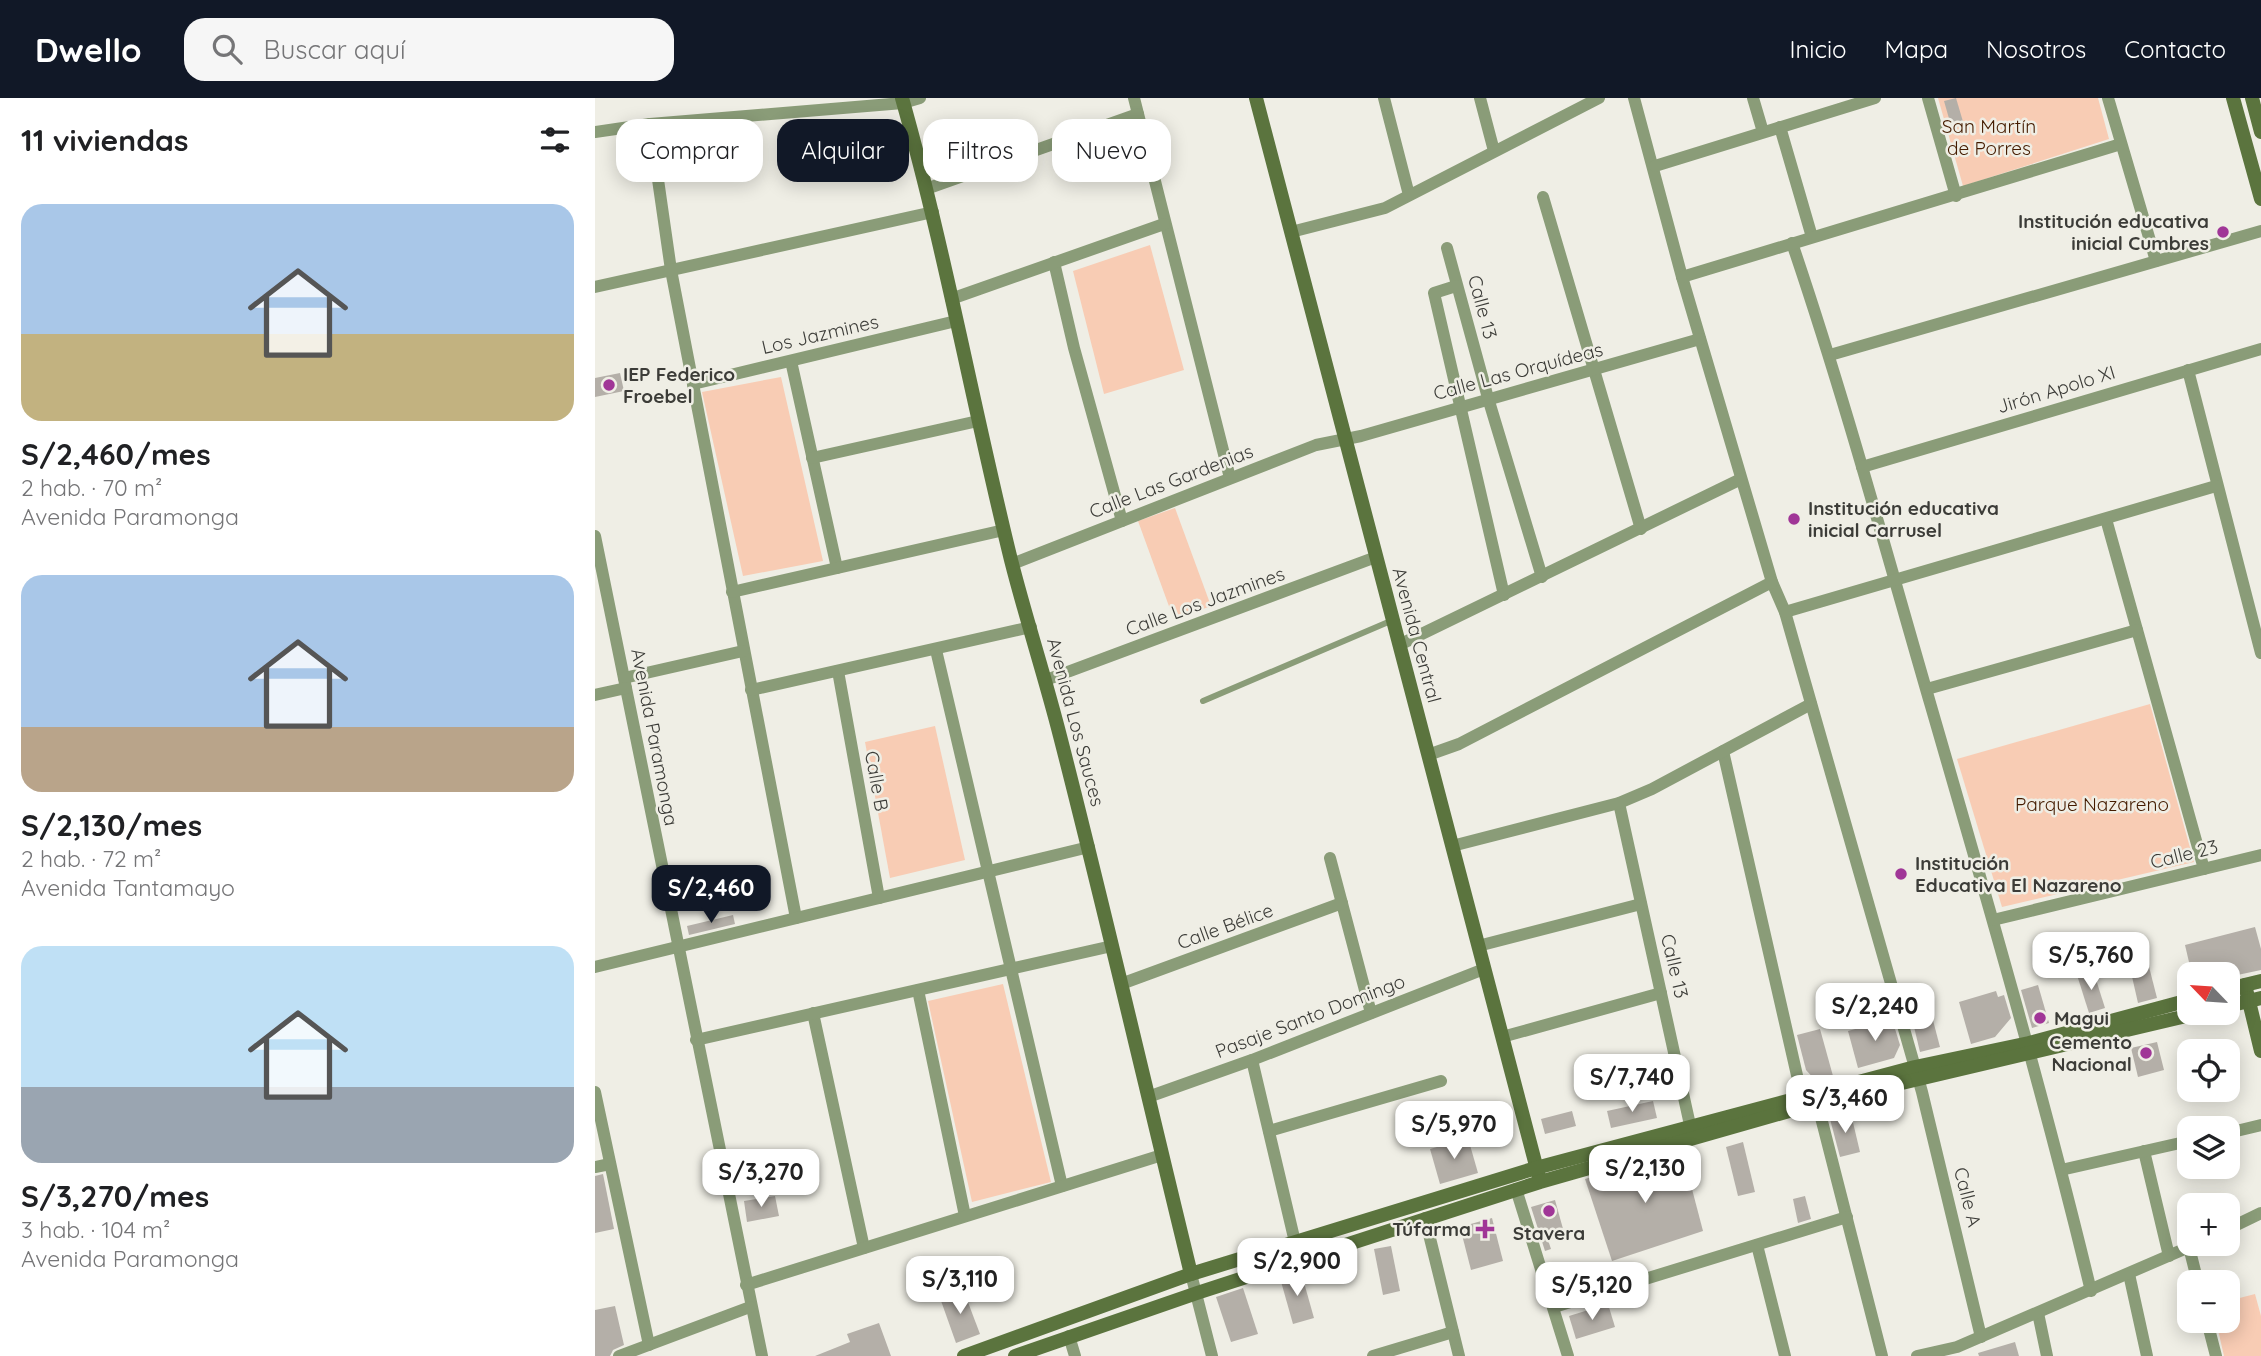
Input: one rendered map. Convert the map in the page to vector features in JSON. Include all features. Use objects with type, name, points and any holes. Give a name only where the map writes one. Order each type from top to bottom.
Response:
[{"type":"street","points":[[703,119],[920,98]]},
{"type":"street","points":[[1134,98],[1230,478]]},
{"type":"street","name":"Avenida Central","points":[[1256,98],[1538,1175]]},
{"type":"street","points":[[1384,98],[1409,195]]},
{"type":"street","points":[[1480,98],[1495,152]]},
{"type":"street","points":[[1291,232],[1385,208],[1599,98]]},
{"type":"street","name":"Calle A","points":[[1635,98],[1700,340],[1772,582],[1785,612],[1917,1073],[1981,1337]]},
{"type":"street","points":[[1753,98],[1763,132]]},
{"type":"street","points":[[1655,166],[1875,98]]},
{"type":"street","points":[[1928,98],[1956,196]]},
{"type":"street","points":[[2108,98],[2156,261]]},
{"type":"street","points":[[2233,98],[2261,199]]},
{"type":"street","points":[[2252,98],[2261,132]]},
{"type":"street","name":"Avenida Los Sauces","points":[[903,100],[933,212],[1012,564],[1046,680],[1089,847],[1212,1356]]},
{"type":"street","points":[[926,189],[1138,114]]},
{"type":"street","points":[[1780,127],[1812,237]]},
{"type":"street","points":[[595,132],[616,129]]},
{"type":"street","points":[[1682,277],[2121,144]]},
{"type":"street","points":[[658,182],[671,270],[796,918]]},
{"type":"street","points":[[1543,197],[1641,529]]},
{"type":"street","points":[[595,287],[933,212]]},
{"type":"street","points":[[951,299],[1164,224]]},
{"type":"street","points":[[1830,355],[2261,231]]},
{"type":"street","points":[[1792,243],[1830,355],[2030,1049],[2091,1291]]},
{"type":"street","name":"Calle 13","points":[[1447,248],[1487,398],[1542,577]]},
{"type":"street","points":[[1054,262],[1074,348],[1122,521]]},
{"type":"street","points":[[1457,286],[1434,293],[1504,595]]},
{"type":"street","name":"Los Jazmines","points":[[693,384],[956,321]]},
{"type":"street","name":"Calle Las Orquídeas","points":[[1345,438],[1700,340]]},
{"type":"street","name":"Jirón Apolo XI","points":[[1862,467],[2261,349]]},
{"type":"street","points":[[791,361],[837,568]]},
{"type":"street","points":[[2188,370],[2261,653]]},
{"type":"street","points":[[812,458],[978,421]]},
{"type":"street","name":"Calle Las Gardenias","points":[[1012,564],[1316,445],[1345,438]]},
{"type":"street","points":[[1399,645],[1741,480]]},
{"type":"street","points":[[1785,612],[2216,486]]},
{"type":"street","points":[[2106,519],[2204,869]]},
{"type":"street","points":[[732,592],[1004,530]]},
{"type":"street","name":"Avenida Paramonga","points":[[595,536],[762,1356]]},
{"type":"street","name":"Calle Los Jazmines","points":[[1046,680],[1376,557]]},
{"type":"street","points":[[1428,755],[1459,744],[1772,582]]},
{"type":"street","points":[[751,690],[1031,627]]},
{"type":"street","points":[[1927,689],[2137,630]]},
{"type":"street","points":[[595,695],[625,683],[743,650]]},
{"type":"street","points":[[936,650],[1062,1186]]},
{"type":"street","name":"Calle B","points":[[838,671],[879,898]]},
{"type":"street","points":[[1452,846],[1619,803],[1811,704]]},
{"type":"street","points":[[1723,751],[1810,1100],[1847,1217],[1882,1356]]},
{"type":"street","name":"Calle 13","points":[[1619,803],[1692,1133]]},
{"type":"street","points":[[595,967],[1089,847]]},
{"type":"street","name":"Calle 23","points":[[1993,920],[2261,855]]},
{"type":"street","points":[[1330,858],[1371,1013]]},
{"type":"street","name":"Calle Bélice","points":[[1121,984],[1342,903]]},
{"type":"street","points":[[1478,946],[1641,904]]},
{"type":"street","points":[[696,1040],[1112,946]]},
{"type":"street","name":"Pasaje Santo Domingo","points":[[1148,1097],[1252,1060],[1484,969]]},
{"type":"street","points":[[2240,986],[2261,981]]},
{"type":"street","points":[[2245,985],[2255,999],[2261,1051]]},
{"type":"street","points":[[918,990],[965,1216]]},
{"type":"street","points":[[1502,1037],[1661,993]]},
{"type":"street","points":[[2030,1049],[2177,1004]]},
{"type":"street","points":[[813,1013],[864,1248]]},
{"type":"street","points":[[964,1356],[1191,1274],[1295,1242],[1810,1100],[1917,1073],[2177,1018]]},
{"type":"street","points":[[1252,1060],[1295,1242]]},
{"type":"street","points":[[1269,1131],[1441,1081]]},
{"type":"street","points":[[595,1092],[649,1345]]},
{"type":"street","points":[[2240,1130],[2261,1125]]},
{"type":"street","points":[[2061,1170],[2177,1144]]},
{"type":"street","points":[[2144,1152],[2169,1256]]},
{"type":"street","points":[[746,1285],[1162,1154]]},
{"type":"street","points":[[595,1167],[610,1164]]},
{"type":"street","points":[[1015,1356],[1196,1293],[1516,1189],[1538,1175]]},
{"type":"street","points":[[1516,1189],[1568,1356]]},
{"type":"street","points":[[2240,1223],[2261,1213]]},
{"type":"street","points":[[1554,1307],[1847,1217]]},
{"type":"street","points":[[1425,1219],[1459,1356]]},
{"type":"street","points":[[1757,1245],[1784,1356]]},
{"type":"street","points":[[1917,1356],[1957,1352],[1981,1337],[2177,1253]]},
{"type":"street","points":[[2129,1274],[2147,1356]]},
{"type":"street","points":[[619,1356],[750,1307]]},
{"type":"street","points":[[2038,1313],[2047,1356]]},
{"type":"street","points":[[1373,1356],[1453,1332]]},
{"type":"street","points":[[2210,1333],[2215,1356]]},
{"type":"street","points":[[1069,1336],[1075,1356]]},
{"type":"lane","points":[[1203,701],[1393,620]]},
{"type":"green space","name":"San Martín de Porres","points":[[1938,98],[2098,98],[2109,139],[1963,186]]},
{"type":"green space","points":[[1150,245],[1184,370],[1104,394],[1073,271]]},
{"type":"green space","points":[[781,377],[823,561],[743,576],[702,392]]},
{"type":"green space","points":[[1175,508],[1211,606],[1174,620],[1138,521]]},
{"type":"green space","name":"Parque Nazareno","points":[[2150,704],[2194,862],[2002,907],[1957,759]]},
{"type":"green space","points":[[935,726],[965,860],[890,878],[865,742]]},
{"type":"green space","points":[[1003,984],[1051,1182],[972,1202],[928,1001]]},
{"type":"green space","points":[[2255,1294],[2261,1316],[2261,1356],[2224,1356],[2219,1333],[2240,1333],[2240,1298]]},
{"type":"building","points":[[1956,98],[1964,125],[1952,129],[1944,101]]},
{"type":"building","name":"IEP Federico Froebel","points":[[620,373],[624,391],[595,397],[595,378]]},
{"type":"building","points":[[733,915],[735,924],[689,935],[687,926]]},
{"type":"building","points":[[2255,927],[2261,949],[2261,970],[2240,974],[2240,962],[2189,962],[2185,945]]},
{"type":"building","points":[[2146,955],[2157,998],[2138,1003],[2128,959]]},
{"type":"building","points":[[2093,970],[2105,1008],[2089,1013],[2077,975]]},
{"type":"building","points":[[2038,985],[2049,1023],[2032,1028],[2021,990]]},
{"type":"building","points":[[1996,991],[1998,997],[2004,995],[2011,1018],[1995,1037],[1971,1044],[1959,1002]]},
{"type":"building","points":[[1929,1005],[1940,1047],[1920,1052],[1910,1010]]},
{"type":"building","points":[[1892,1019],[1900,1045],[1894,1058],[1858,1068],[1848,1031]]},
{"type":"building","points":[[1820,1029],[1833,1076],[1816,1081],[1806,1070],[1797,1035]]},
{"type":"building","points":[[2157,1042],[2164,1070],[2138,1077],[2131,1048]]},
{"type":"building","points":[[1653,1101],[1657,1118],[1611,1128],[1607,1111]]},
{"type":"building","points":[[1572,1111],[1576,1126],[1545,1134],[1541,1119]]},
{"type":"building","points":[[1851,1114],[1860,1152],[1840,1157],[1830,1119]]},
{"type":"building","points":[[1468,1138],[1478,1173],[1440,1184],[1430,1149]]},
{"type":"building","points":[[1743,1142],[1755,1192],[1738,1196],[1726,1147]]},
{"type":"building","points":[[1682,1151],[1703,1231],[1612,1261],[1585,1179]]},
{"type":"building","points":[[603,1174],[614,1229],[595,1233],[595,1176]]},
{"type":"building","points":[[775,1196],[779,1216],[747,1222],[744,1201]]},
{"type":"building","points":[[1805,1196],[1811,1219],[1798,1223],[1793,1199]]},
{"type":"building","points":[[1555,1200],[1565,1236],[1548,1240],[1551,1249],[1545,1251],[1531,1207]]},
{"type":"building","points":[[1492,1218],[1503,1261],[1471,1270],[1460,1227]]},
{"type":"building","points":[[1391,1246],[1400,1291],[1383,1295],[1374,1249]]},
{"type":"building","points":[[1301,1272],[1314,1318],[1293,1324],[1280,1278]]},
{"type":"building","points":[[1243,1288],[1258,1334],[1231,1342],[1216,1297]]},
{"type":"building","points":[[963,1289],[980,1334],[956,1343],[940,1298]]},
{"type":"building","points":[[1608,1304],[1615,1327],[1576,1339],[1569,1316]]},
{"type":"building","points":[[615,1306],[624,1345],[613,1350],[610,1356],[595,1356],[595,1310]]},
{"type":"building","points":[[879,1323],[891,1356],[815,1356],[850,1342],[847,1334]]},
{"type":"building","points":[[2015,1342],[2019,1356],[1979,1356],[1978,1353]]},
{"type":"place","name":"Institución educativa inicial Cumbres","points":[[2223,232]]},
{"type":"place","name":"IEP Federico Froebel","points":[[609,385]]},
{"type":"place","name":"Institución educativa inicial Carrusel","points":[[1794,519]]},
{"type":"place","name":"Institución Educativa El Nazareno","points":[[1901,874]]},
{"type":"place","name":"Magui","points":[[2040,1018]]},
{"type":"place","name":"Cemento Nacional","points":[[2146,1053]]},
{"type":"place","name":"Stavera","points":[[1549,1211]]},
{"type":"place","name":"Túfarma","points":[[1485,1229]]}]
